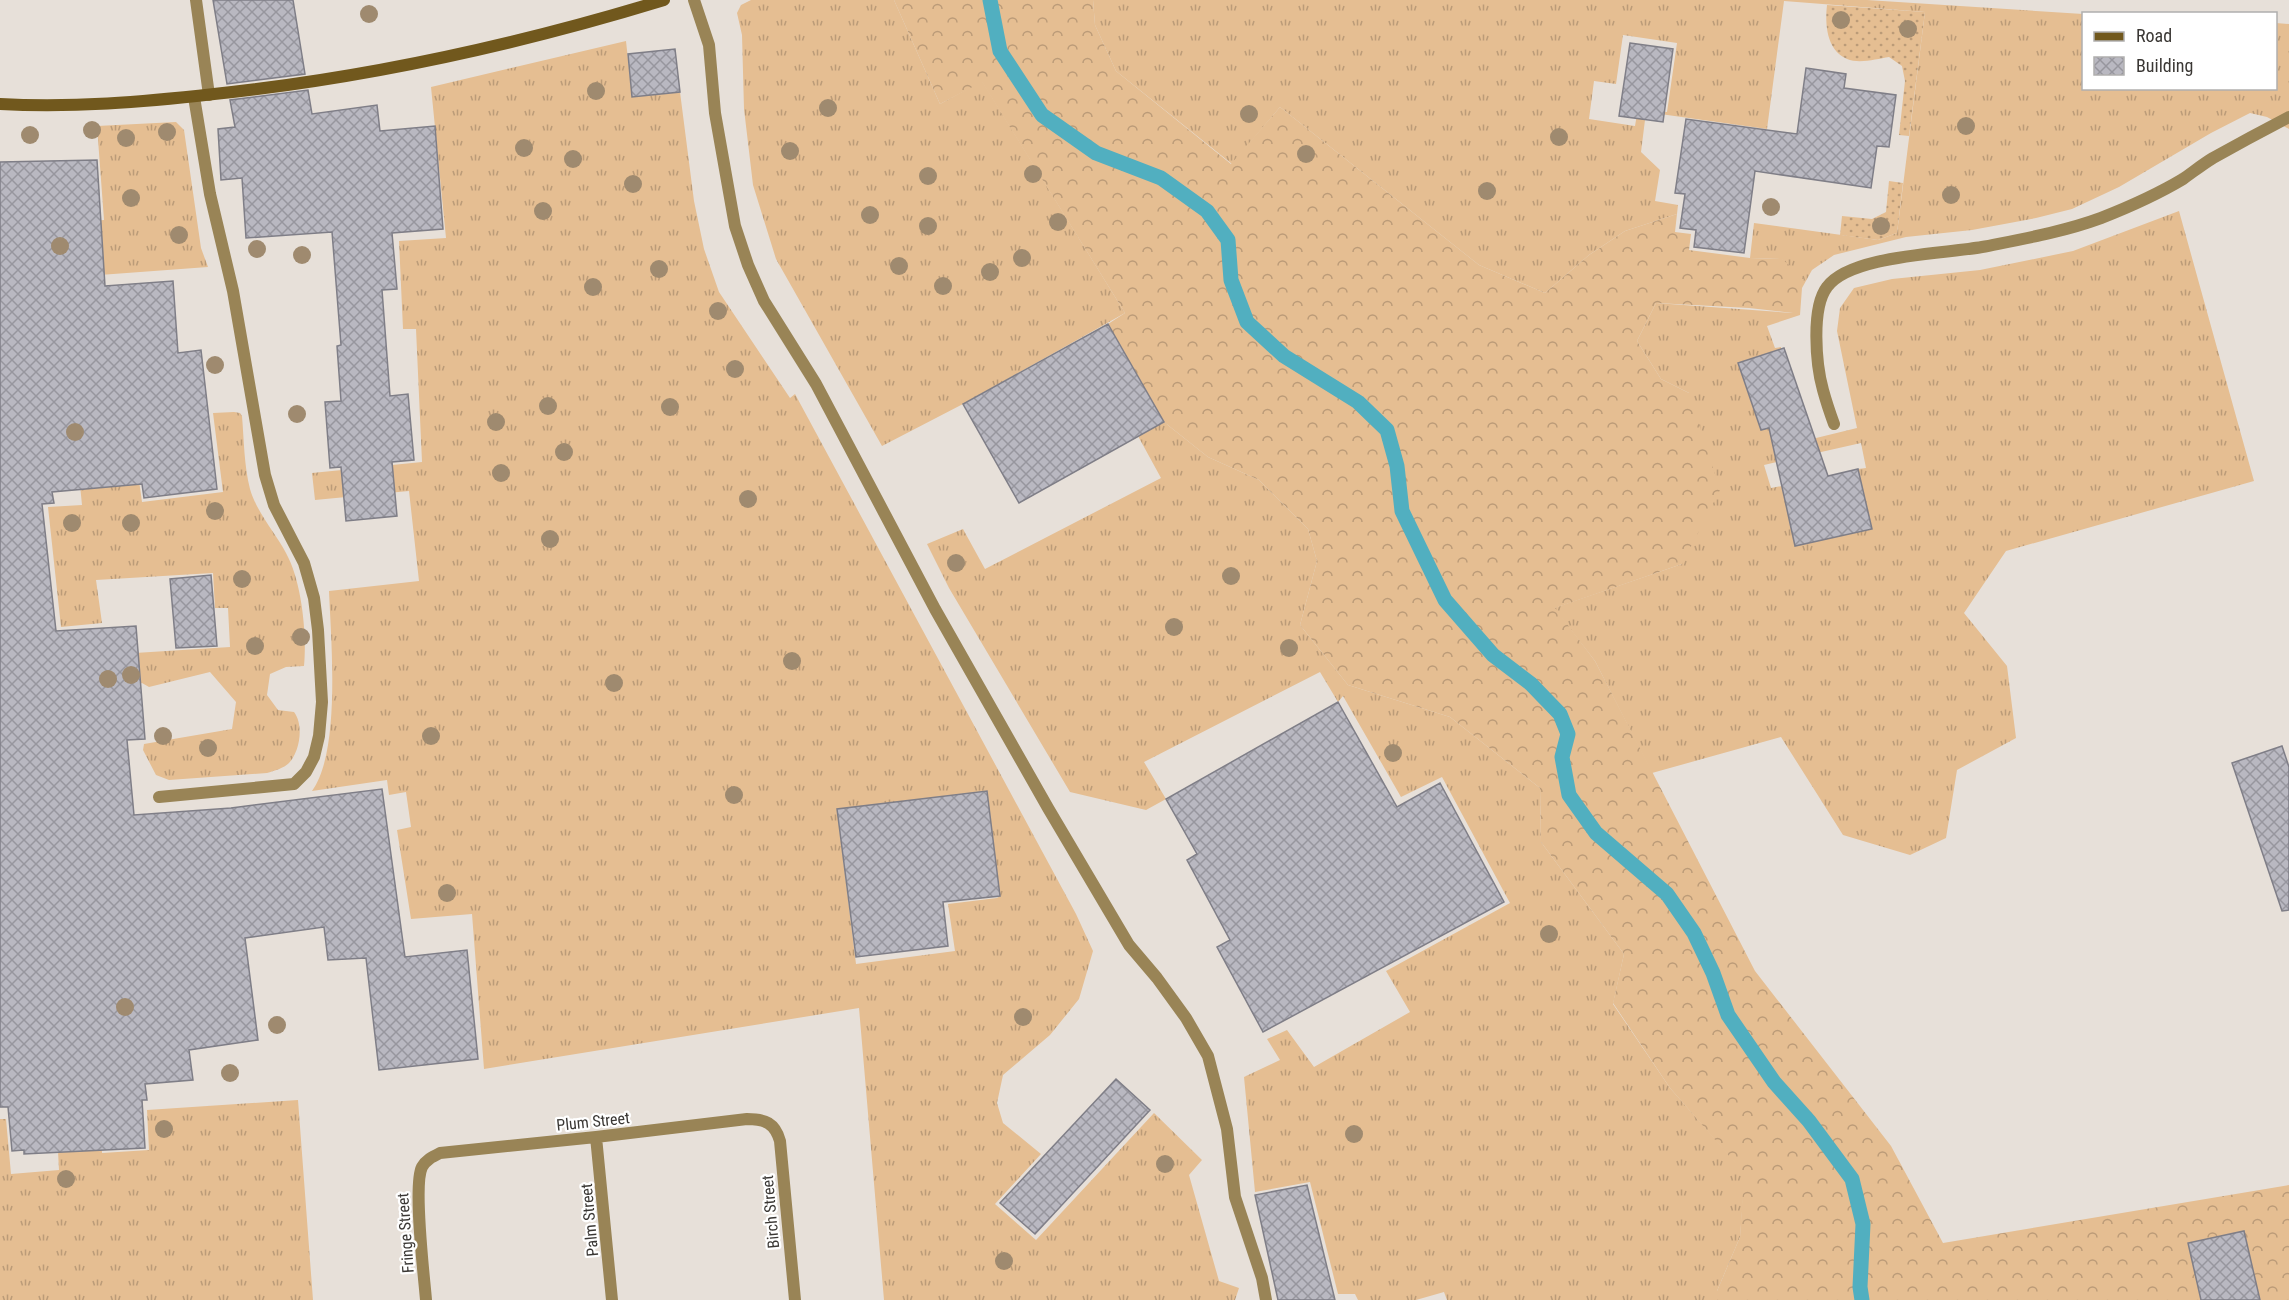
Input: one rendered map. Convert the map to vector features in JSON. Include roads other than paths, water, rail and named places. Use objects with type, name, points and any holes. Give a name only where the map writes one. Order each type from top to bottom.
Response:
[{"type":"street","points":[[196,0],[209,95]]},
{"type":"street","points":[[0,104],[111,104],[288,87],[421,62],[563,28],[664,0]]},
{"type":"street","points":[[694,0],[709,45],[715,113],[735,226],[748,265],[764,301],[816,384],[935,609],[1048,808],[1129,945],[1186,1018],[1208,1056],[1227,1129],[1235,1197],[1262,1278],[1266,1300]]},
{"type":"street","points":[[159,797],[294,784],[306,772],[314,757],[322,702],[318,630],[310,581],[304,563],[274,505],[265,475],[233,291],[210,194],[194,97]]},
{"type":"street","points":[[1834,424],[1822,388],[1817,321],[1826,288],[1839,274],[1866,264],[1889,259],[1978,248],[2050,234],[2101,218],[2141,201],[2183,179],[2211,159],[2289,117]]},
{"type":"street","name":"Plum Street","points":[[423,1165],[429,1158],[440,1153],[747,1119],[759,1119],[770,1123]]},
{"type":"street","name":"Birch Street","points":[[770,1123],[777,1130],[780,1141],[795,1300]]},
{"type":"street","name":"Palm Street","points":[[596,1137],[612,1300]]},
{"type":"street","name":"Fringe Street","points":[[423,1165],[418,1184],[426,1300]]},
{"type":"waterway","points":[[990,0],[1000,51],[1042,115],[1096,153],[1161,178],[1207,211],[1228,240],[1231,280],[1247,322],[1284,356],[1358,402],[1387,430],[1397,466],[1402,511],[1445,600],[1493,655],[1531,684],[1560,714],[1568,734],[1562,757],[1569,795],[1596,833],[1667,894],[1694,933],[1713,973],[1728,1015],[1774,1082],[1809,1121],[1852,1179],[1863,1224],[1860,1287],[1862,1300]]}]
